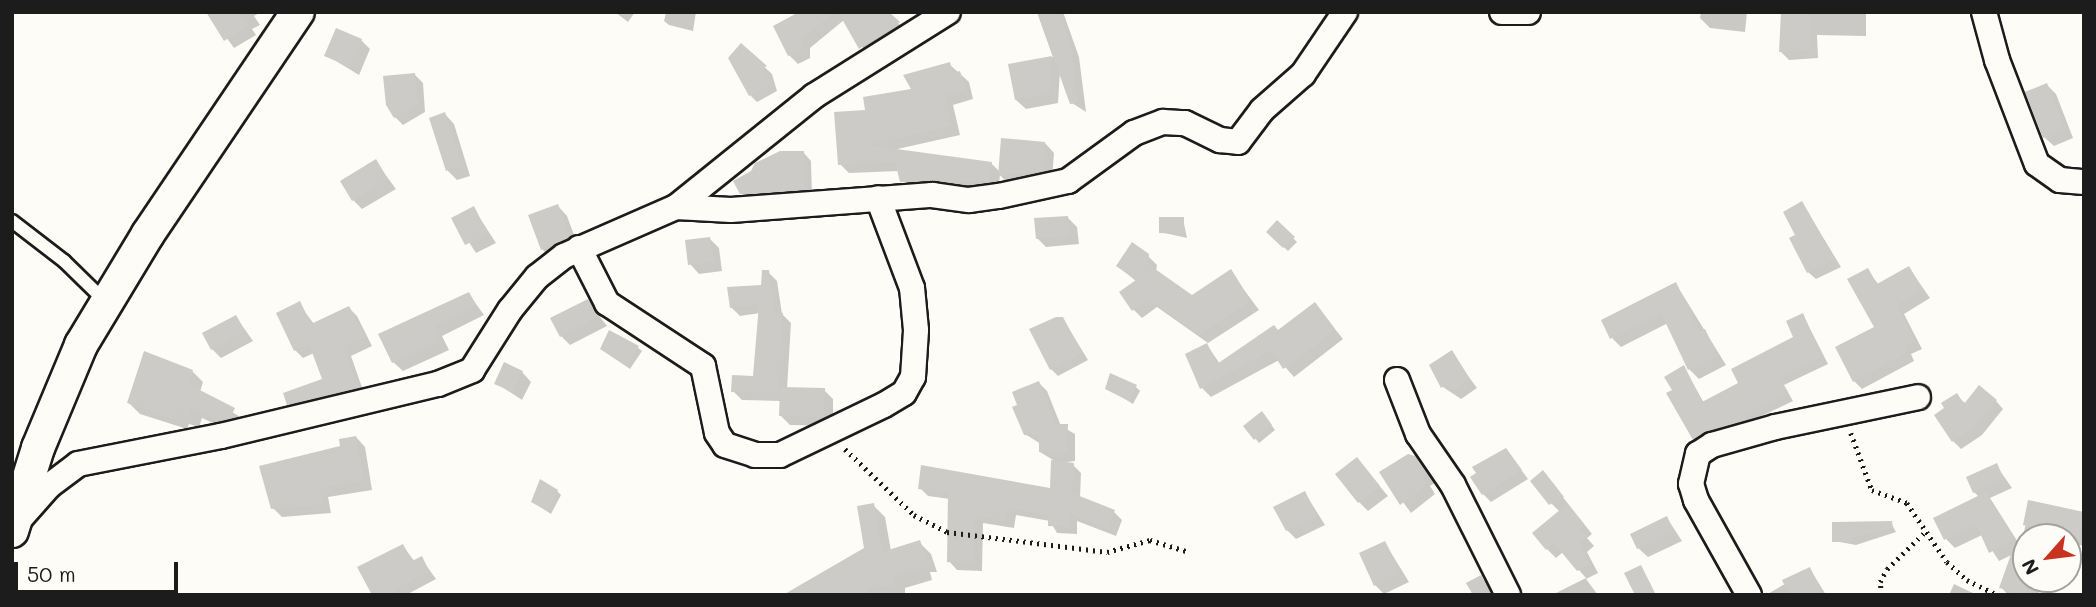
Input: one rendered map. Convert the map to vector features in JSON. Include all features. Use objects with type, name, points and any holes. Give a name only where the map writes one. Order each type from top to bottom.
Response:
[{"type":"street","points":[[13,529],[21,472],[81,345],[298,12]]},
{"type":"street","points":[[13,529],[49,486],[78,464],[222,436],[457,378],[472,370],[510,310],[537,277],[579,248],[676,207],[814,96],[948,12]]},
{"type":"street","points":[[676,207],[731,210],[878,198],[983,199],[1064,183],[1134,133],[1163,122],[1185,123],[1220,140],[1238,142],[1262,110],[1303,74],[1345,12]]},
{"type":"street","points":[[1502,12],[1528,12]]},
{"type":"street","points":[[1984,12],[1997,60],[2037,164],[2060,180],[2084,182]]},
{"type":"street","points":[[579,248],[607,303],[703,366],[717,433],[725,445],[755,455],[780,455],[829,434],[904,393],[913,377],[916,330],[912,288],[878,198]]},
{"type":"street","points":[[1397,380],[1418,434],[1453,485],[1508,595]]},
{"type":"street","points":[[1749,595],[1696,500],[1691,484],[1698,454],[1725,441],[1918,397]]},
{"type":"lane","points":[[12,221],[64,261],[106,303]]},
{"type":"path","points":[[1842,413],[1872,490],[1907,503],[1966,580],[1998,595]]},
{"type":"path","points":[[829,434],[914,515],[947,532],[1107,552],[1150,540],[1187,551]]},
{"type":"path","points":[[1881,595],[1880,582],[1887,569],[1926,531]]},
{"type":"building","points":[[206,12],[240,12],[249,25],[224,41]]},
{"type":"building","points":[[799,12],[834,12],[802,39],[802,50],[788,56],[773,26]]},
{"type":"building","points":[[838,12],[889,12],[900,22],[859,49]]},
{"type":"building","points":[[1037,12],[1058,12],[1071,46],[1077,103],[1070,104]]},
{"type":"building","points":[[1781,12],[1809,12],[1811,50],[1779,52]]},
{"type":"building","points":[[336,28],[362,39],[350,67],[324,56]]},
{"type":"building","points":[[741,43],[767,66],[763,68],[772,84],[749,96],[728,58]]},
{"type":"building","points":[[1052,56],[1049,94],[1015,100],[1008,64]]},
{"type":"building","points":[[950,62],[953,73],[960,71],[966,90],[945,96],[952,126],[867,145],[992,162],[989,182],[900,182],[895,162],[838,165],[834,112],[865,110],[863,97],[911,89],[903,75]]},
{"type":"building","points":[[415,73],[418,104],[394,118],[386,105],[383,76]]},
{"type":"building","points":[[2047,83],[2065,129],[2043,138],[2025,92]]},
{"type":"building","points":[[445,112],[462,166],[446,171],[429,118]]},
{"type":"building","points":[[1001,138],[1045,142],[1043,171],[998,176]]},
{"type":"building","points":[[780,151],[804,151],[805,190],[740,194],[733,181],[751,171],[755,163]]},
{"type":"building","points":[[376,159],[388,179],[352,201],[340,181]]},
{"type":"building","points":[[1802,201],[1835,259],[1807,273],[1789,238],[1795,235],[1783,212]]},
{"type":"building","points":[[558,204],[570,237],[541,250],[528,215]]},
{"type":"building","points":[[474,206],[488,234],[465,245],[451,218]]},
{"type":"building","points":[[1068,216],[1070,236],[1036,239],[1034,218]]},
{"type":"building","points":[[1159,217],[1184,217],[1184,234],[1159,233]]},
{"type":"building","points":[[1277,220],[1295,237],[1283,248],[1266,232]]},
{"type":"building","points":[[710,237],[714,262],[688,265],[685,240]]},
{"type":"building","points":[[1132,242],[1149,254],[1148,264],[1192,295],[1231,269],[1251,301],[1199,335],[1148,299],[1132,311],[1119,292],[1136,280],[1116,266]]},
{"type":"building","points":[[1909,266],[1923,290],[1897,305],[1915,341],[1905,346],[1907,352],[1853,382],[1835,347],[1874,327],[1847,279],[1868,268],[1877,284]]},
{"type":"building","points":[[762,270],[769,270],[775,312],[783,313],[778,393],[731,392],[732,375],[753,376],[759,304],[730,308],[727,287],[761,285]]},
{"type":"building","points":[[1676,282],[1699,332],[1705,329],[1718,356],[1688,370],[1661,313],[1610,339],[1601,320]]},
{"type":"building","points":[[469,292],[476,305],[434,326],[441,341],[392,363],[378,334]]},
{"type":"building","points":[[588,299],[599,316],[560,337],[550,318]]},
{"type":"building","points":[[300,301],[311,324],[349,306],[365,337],[344,347],[358,388],[287,405],[283,393],[322,379],[309,344],[294,351],[276,313]]},
{"type":"building","points":[[1315,302],[1335,329],[1297,360],[1283,369],[1271,350],[1200,389],[1185,354],[1207,343],[1217,364],[1274,325],[1278,330]]},
{"type":"building","points":[[1803,313],[1822,357],[1779,378],[1788,395],[1744,417],[1746,420],[1693,440],[1666,393],[1672,390],[1664,377],[1684,365],[1702,402],[1738,383],[1731,369],[1793,337],[1786,321]]},
{"type":"building","points":[[236,315],[245,331],[211,350],[202,333]]},
{"type":"building","points":[[1056,317],[1063,317],[1082,353],[1050,370],[1029,329]]},
{"type":"building","points":[[609,330],[639,346],[626,366],[600,349]]},
{"type":"building","points":[[1452,350],[1470,379],[1451,391],[1447,385],[1441,388],[1429,365]]},
{"type":"building","points":[[144,351],[193,370],[188,384],[235,408],[230,418],[218,421],[191,409],[189,418],[178,414],[177,420],[127,403]]},
{"type":"building","points":[[504,362],[523,371],[513,392],[494,384]]},
{"type":"building","points":[[1110,373],[1137,385],[1129,401],[1105,389]]},
{"type":"building","points":[[1039,381],[1056,424],[1068,424],[1067,453],[1039,452],[1039,436],[1024,435],[1012,407],[1017,405],[1012,392]]},
{"type":"building","points":[[1979,385],[1997,400],[1974,427],[1952,442],[1934,415],[1944,408],[1941,403],[1957,393],[1964,404]]},
{"type":"building","points":[[780,387],[825,388],[824,417],[779,416]]},
{"type":"building","points":[[1262,411],[1272,425],[1254,440],[1243,426]]},
{"type":"building","points":[[356,436],[364,481],[320,488],[323,504],[271,509],[259,466],[340,446],[339,439]]},
{"type":"building","points":[[1506,448],[1522,470],[1482,495],[1470,477],[1476,473],[1472,467]]},
{"type":"building","points":[[1408,454],[1415,456],[1427,473],[1422,477],[1427,484],[1400,505],[1379,472]]},
{"type":"building","points":[[1357,457],[1380,486],[1358,503],[1335,474]]},
{"type":"building","points":[[1051,460],[1074,463],[1072,493],[1115,510],[1108,529],[1070,514],[1069,527],[1048,526],[1048,515],[1008,508],[1006,521],[975,516],[974,564],[947,562],[948,493],[918,489],[921,465],[1050,488]]},
{"type":"building","points":[[1997,463],[2004,479],[1973,493],[1966,477]]},
{"type":"building","points":[[1543,470],[1564,497],[1549,505],[1530,481]]},
{"type":"building","points":[[540,479],[558,490],[547,511],[531,502]]},
{"type":"building","points":[[1305,491],[1317,516],[1286,531],[1273,507]]},
{"type":"building","points":[[1986,492],[2012,541],[1989,553],[1976,524],[1944,540],[1933,518]]},
{"type":"building","points":[[2028,500],[2084,512],[2082,526],[2082,523],[2023,523]]},
{"type":"building","points":[[874,503],[882,552],[920,540],[927,561],[919,560],[921,568],[894,576],[894,586],[867,588],[871,595],[783,595],[864,548],[857,506]]},
{"type":"building","points":[[1567,504],[1584,524],[1580,528],[1587,536],[1579,543],[1590,564],[1577,571],[1554,543],[1546,550],[1532,533]]},
{"type":"building","points":[[1667,516],[1674,532],[1637,549],[1630,534]]},
{"type":"building","points":[[1892,521],[1893,528],[1852,538],[1852,542],[1832,542],[1832,522]]},
{"type":"building","points":[[1385,541],[1401,573],[1374,586],[1359,553]]},
{"type":"building","points":[[403,544],[412,561],[422,556],[429,571],[395,589],[398,595],[372,595],[357,567]]},
{"type":"building","points":[[2012,551],[2012,591],[1999,588]]},
{"type":"building","points":[[1641,565],[1656,595],[1635,595],[1624,573]]},
{"type":"building","points":[[1810,567],[1823,595],[1789,595],[1782,580]]},
{"type":"building","points":[[1481,575],[1491,595],[1473,595],[1466,583]]}]
